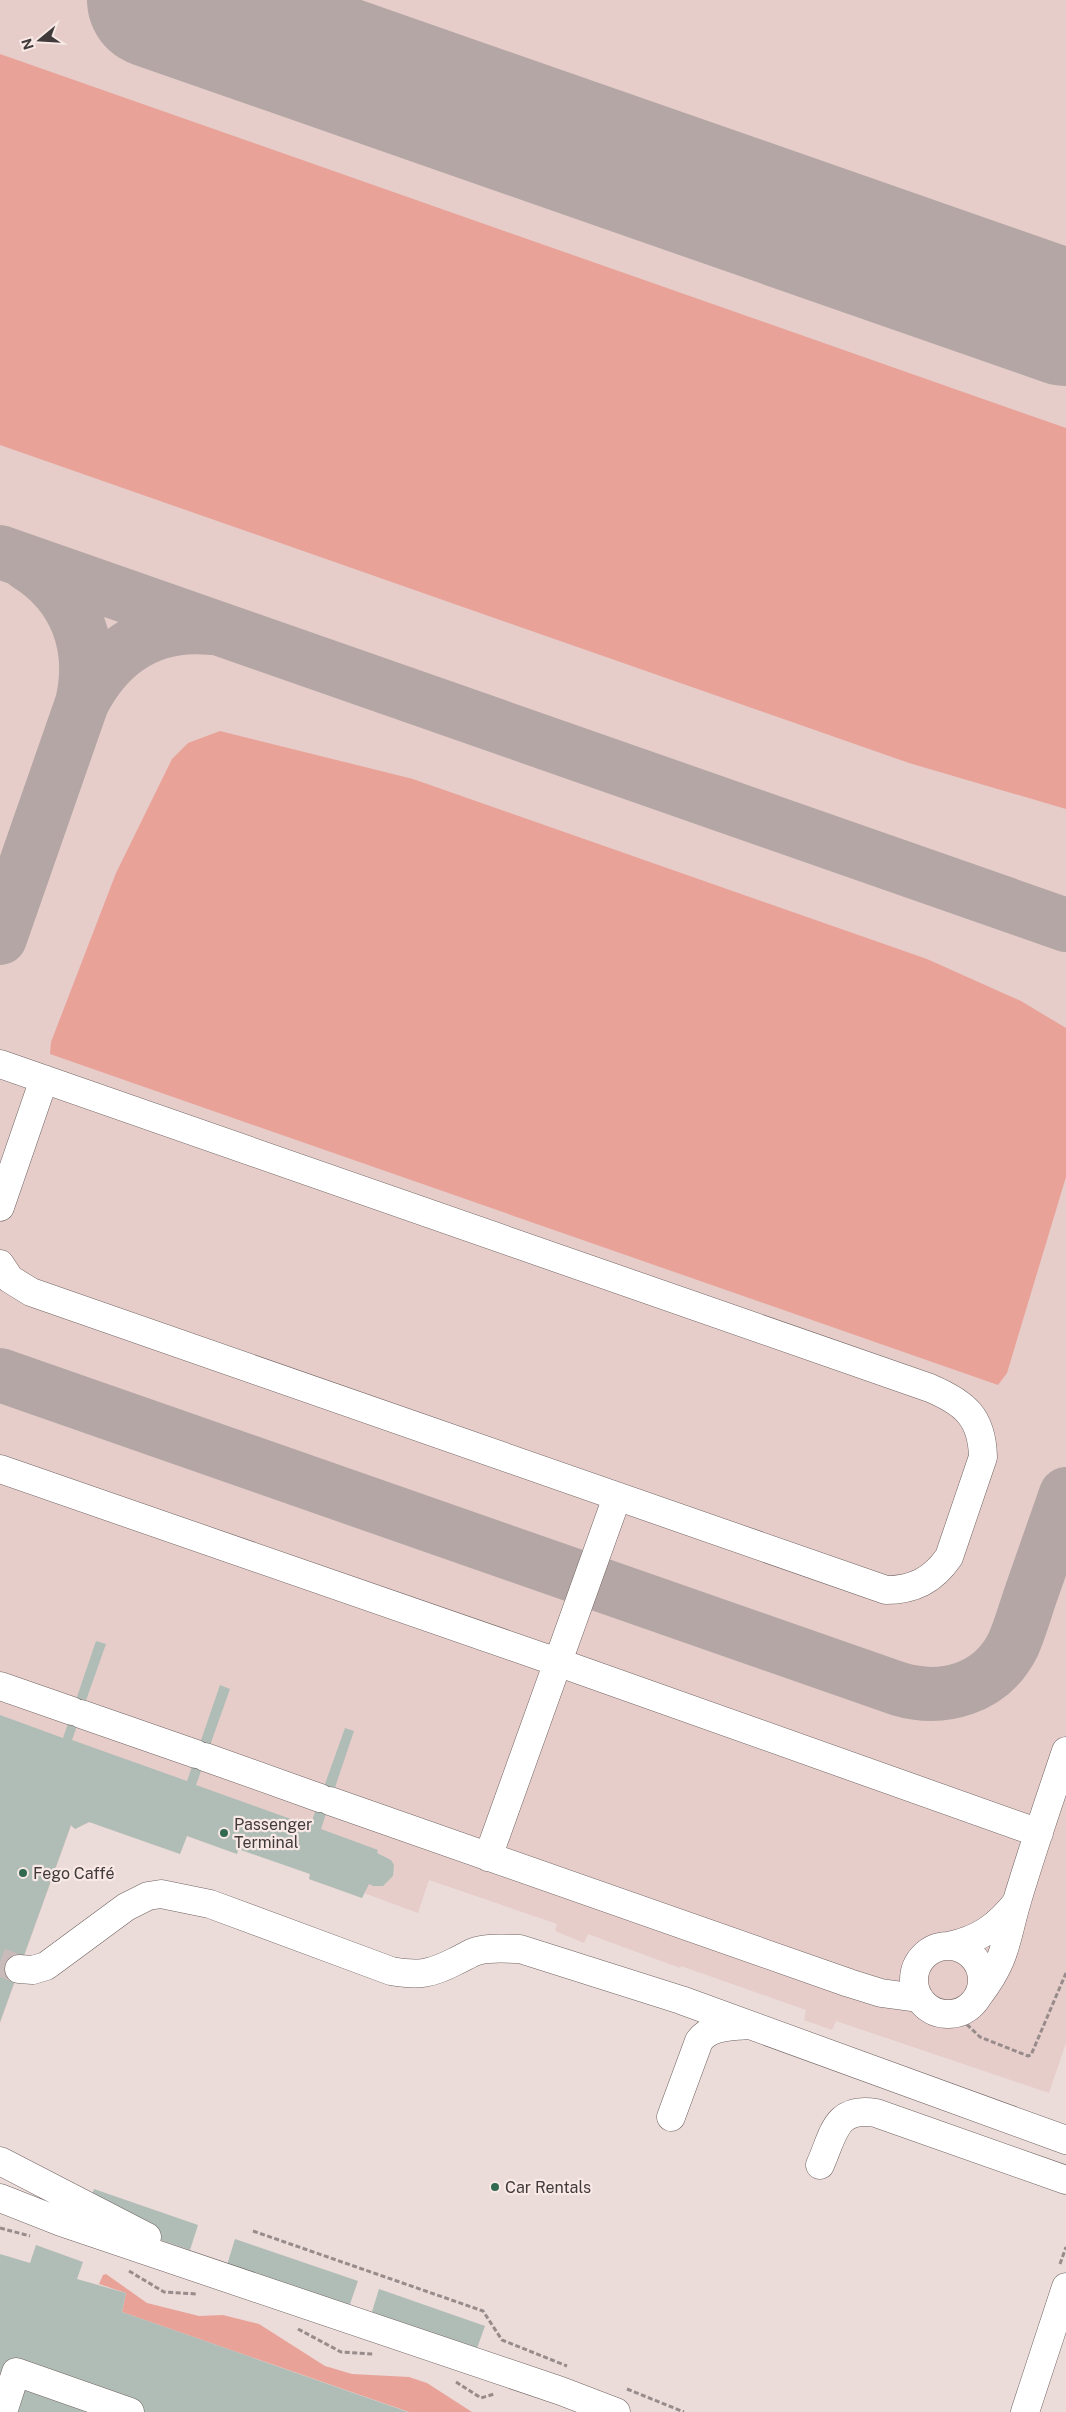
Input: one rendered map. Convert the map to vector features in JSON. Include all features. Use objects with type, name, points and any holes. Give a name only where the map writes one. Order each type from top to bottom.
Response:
[{"type":"street","points":[[0,1064],[930,1388],[950,1397],[965,1408],[976,1421],[983,1440],[983,1457],[978,1477],[949,1557],[930,1578],[915,1587],[902,1590],[886,1590],[31,1292],[10,1278],[0,1264]]},
{"type":"street","points":[[0,1207],[44,1078]]},
{"type":"street","points":[[0,1469],[557,1662],[1039,1833]]},
{"type":"street","points":[[488,1857],[617,1497]]},
{"type":"street","points":[[0,1686],[849,1984],[918,1998]]},
{"type":"street","points":[[1017,1902],[1002,1921],[970,1942],[934,1948],[923,1957],[915,1970],[914,1984],[918,1998],[925,2006],[934,2012],[945,2015],[956,2014],[972,2004],[1001,1962],[1010,1937],[1017,1902],[1064,1762]]},
{"type":"street","points":[[18,1969],[33,1970],[46,1966],[126,1907],[148,1896],[161,1894],[210,1904],[391,1971],[407,1974],[425,1974],[477,1951],[494,1948],[520,1949],[681,2000],[1066,2140]]},
{"type":"street","points":[[949,1946],[960,1948],[970,1954],[977,1962],[982,1984],[979,1995]]},
{"type":"street","points":[[671,2117],[699,2041],[704,2034],[712,2030],[746,2025]]},
{"type":"street","points":[[820,2165],[838,2124],[846,2115],[862,2111],[876,2113],[1066,2180]]},
{"type":"street","points":[[0,2161],[223,2277]]},
{"type":"street","points":[[0,2198],[61,2222],[561,2391],[618,2399]]},
{"type":"street","points":[[1024,2412],[1066,2287]]},
{"type":"street","points":[[2,2412],[16,2372],[130,2412]]},
{"type":"path","points":[[956,2014],[980,2037],[1028,2056],[1031,2055],[1066,1973]]},
{"type":"path","points":[[253,2231],[483,2311],[502,2340],[575,2369]]},
{"type":"path","points":[[618,2399],[684,2412]]},
{"type":"shaded area","points":[[0,0],[1066,0],[1066,2043],[1049,2093],[836,2021],[832,2030],[804,2020],[806,2010],[681,1966],[680,1968],[588,1934],[584,1943],[555,1931],[557,1924],[429,1880],[418,1913],[364,1893],[362,1898],[309,1879],[310,1874],[239,1849],[237,1854],[187,1836],[180,1854],[90,1822],[75,1829],[71,1826],[0,2024]]},
{"type":"shaded area","points":[[0,54],[1066,428],[1066,809],[909,763],[0,445]]},
{"type":"shaded area","points":[[220,731],[413,779],[927,959],[1021,1001],[1066,1028],[1066,1177],[1007,1373],[998,1385],[50,1054],[51,1042],[116,873],[172,759],[188,743]]},
{"type":"shaded area","points":[[106,2274],[147,2303],[199,2316],[223,2315],[259,2324],[325,2366],[352,2374],[409,2377],[427,2383],[472,2412],[409,2412],[122,2312],[126,2293],[99,2284],[103,2275]]},
{"type":"building","name":"Passenger Terminal","points":[[96,1641],[106,1644],[72,1740],[187,1781],[220,1685],[230,1689],[196,1785],[310,1826],[345,1728],[354,1731],[321,1829],[378,1850],[377,1853],[391,1860],[394,1865],[393,1876],[383,1886],[369,1884],[362,1898],[309,1879],[310,1874],[238,1849],[237,1854],[187,1836],[180,1854],[89,1822],[75,1829],[71,1825],[0,2022],[0,1715],[63,1738]]},
{"type":"building","points":[[94,2189],[198,2225],[190,2250],[85,2214]]},
{"type":"building","points":[[235,2239],[358,2281],[349,2307],[227,2265]]},
{"type":"building","points":[[36,2245],[83,2262],[77,2279],[126,2293],[122,2312],[408,2412],[0,2412],[0,2254],[30,2263]]},
{"type":"building","points":[[379,2289],[485,2326],[476,2351],[371,2315]]},
{"type":"taxiway","points":[[0,552],[1066,925]]},
{"type":"taxiway","points":[[0,938],[82,703],[85,683],[86,662],[83,643],[78,624],[70,607],[59,591],[27,564]]},
{"type":"taxiway","points":[[82,703],[105,669],[118,655],[134,644],[169,630],[189,627],[210,628]]},
{"type":"taxiway","points":[[0,1375],[899,1689],[916,1693],[932,1694],[964,1688],[979,1682],[1004,1660],[1019,1631],[1066,1494]]},
{"type":"runway","points":[[155,0],[1066,318]]},
{"type":"tunnel","points":[[0,1962],[19,1969]]},
{"type":"place","name":"Passenger Terminal","points":[[224,1833]]},
{"type":"place","name":"Fego Caffé","points":[[23,1873]]},
{"type":"place","name":"Car Rentals","points":[[495,2187]]}]
